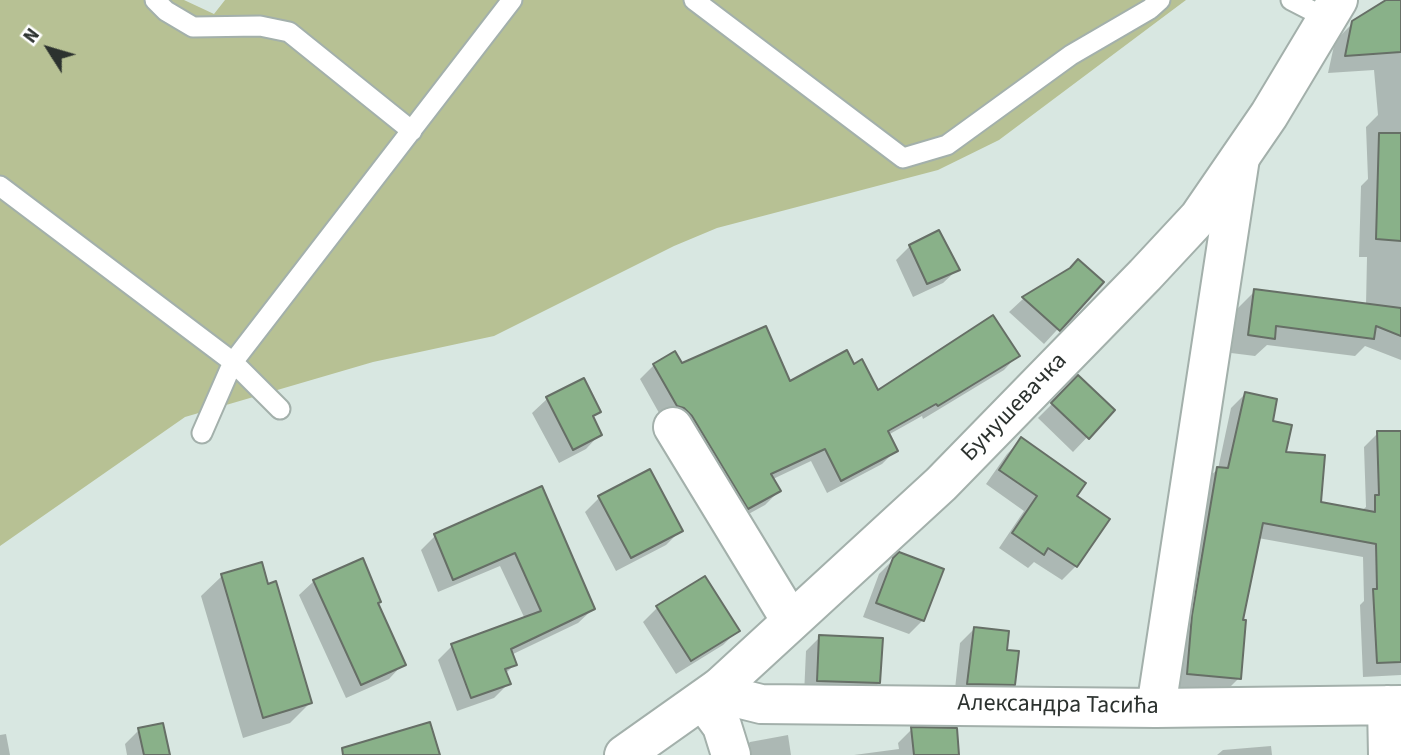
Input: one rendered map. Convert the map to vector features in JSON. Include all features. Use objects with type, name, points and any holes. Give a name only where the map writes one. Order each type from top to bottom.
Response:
[{"type":"street","name":"Бунушевачка","points":[[624,755],[711,693],[941,484],[1145,275],[1199,217],[1269,115],[1332,9]]},
{"type":"street","points":[[1156,708],[1240,158]]},
{"type":"street","points":[[673,427],[791,621]]},
{"type":"street","points":[[711,693],[731,755]]},
{"type":"street","name":"Александра Тасића","points":[[711,693],[761,704],[1156,708],[1394,705]]},
{"type":"street","points":[[1388,755],[1394,705]]},
{"type":"lane","points":[[155,0],[166,11],[193,27],[260,26],[289,32],[412,131]]},
{"type":"lane","points":[[202,433],[233,362],[512,0]]},
{"type":"lane","points":[[694,0],[903,158],[947,145],[1071,55],[1150,9],[1160,0]]},
{"type":"lane","points":[[1291,0],[1332,9]]},
{"type":"lane","points":[[0,186],[233,362],[280,409]]},
{"type":"green space","points":[[0,0],[184,0],[214,14],[225,0],[1186,0],[999,140],[938,170],[717,228],[674,246],[494,336],[373,362],[185,417],[0,546]]},
{"type":"building","points":[[1386,0],[1401,0],[1401,52],[1345,56],[1352,21]]},
{"type":"building","points":[[1379,133],[1401,133],[1401,241],[1376,239]]},
{"type":"building","points":[[939,230],[960,270],[927,284],[909,245]]},
{"type":"building","points":[[1078,259],[1104,282],[1060,331],[1022,297],[1070,268]]},
{"type":"building","points":[[1254,289],[1401,308],[1401,336],[1376,326],[1374,339],[1276,326],[1275,339],[1248,335]]},
{"type":"building","points":[[993,315],[1020,356],[938,406],[936,404],[888,431],[898,451],[841,481],[825,449],[771,474],[781,491],[748,509],[692,416],[684,408],[677,406],[653,364],[675,351],[682,363],[766,326],[790,381],[847,350],[854,364],[862,359],[878,390]]},
{"type":"building","points":[[1078,375],[1115,410],[1089,439],[1051,403]]},
{"type":"building","points":[[584,378],[601,412],[593,416],[602,435],[573,450],[546,397]]},
{"type":"building","points":[[1245,392],[1277,399],[1273,421],[1292,425],[1286,452],[1325,455],[1321,502],[1375,512],[1375,495],[1379,495],[1377,431],[1401,431],[1401,662],[1377,663],[1373,589],[1377,589],[1376,544],[1263,523],[1243,620],[1246,620],[1241,679],[1187,674],[1192,615],[1217,467],[1228,468]]},
{"type":"building","points":[[1021,437],[1086,483],[1077,496],[1110,519],[1077,567],[1048,548],[1044,555],[1012,533],[1037,496],[999,470]]},
{"type":"building","points":[[650,469],[683,531],[631,558],[598,496]]},
{"type":"building","points":[[542,486],[595,609],[511,649],[517,665],[505,669],[511,684],[471,698],[451,644],[541,611],[515,553],[453,580],[434,534]]},
{"type":"building","points":[[899,552],[944,569],[924,621],[876,603],[893,558]]},
{"type":"building","points":[[363,558],[381,602],[378,603],[406,665],[361,685],[313,580]]},
{"type":"building","points":[[262,562],[268,584],[276,581],[312,703],[263,718],[221,574]]},
{"type":"building","points":[[705,576],[740,631],[691,661],[656,606]]},
{"type":"building","points":[[974,627],[1009,631],[1007,650],[1019,651],[1015,685],[967,684]]},
{"type":"building","points":[[819,635],[883,638],[880,683],[817,681]]},
{"type":"building","points":[[430,722],[440,755],[343,755],[342,748]]},
{"type":"building","points":[[163,723],[170,755],[144,755],[138,728]]},
{"type":"building","points":[[911,727],[957,728],[959,755],[914,755]]}]
